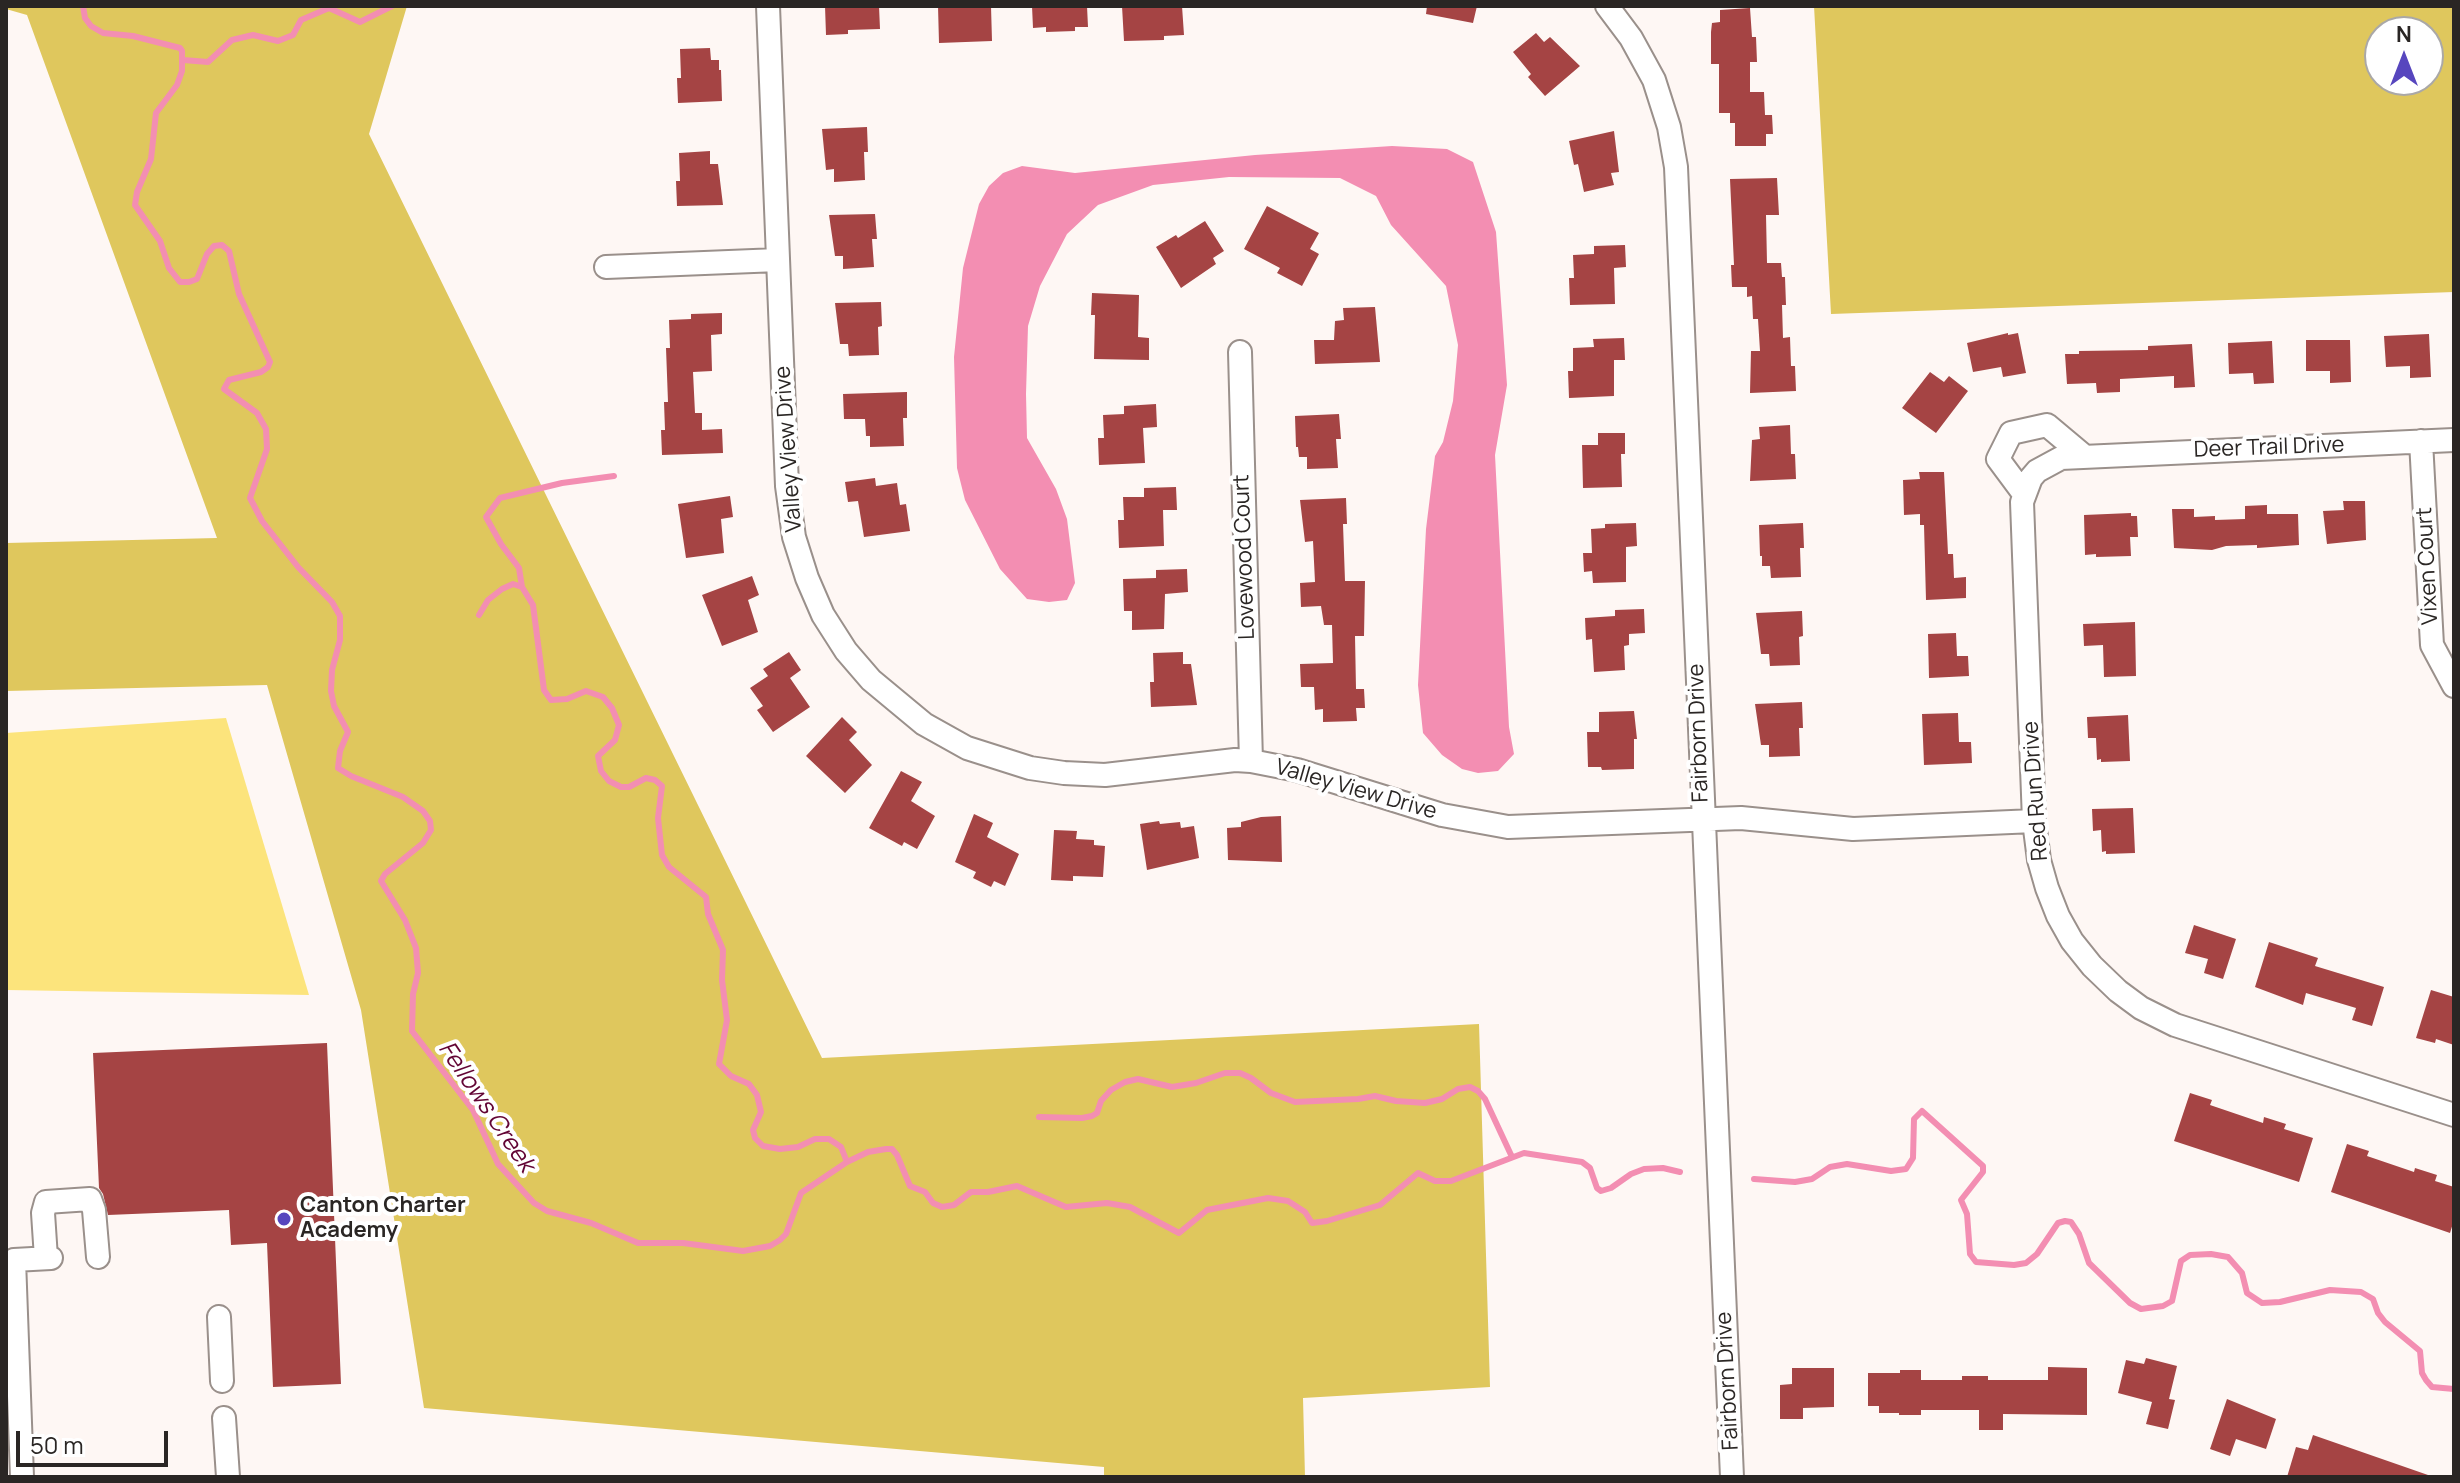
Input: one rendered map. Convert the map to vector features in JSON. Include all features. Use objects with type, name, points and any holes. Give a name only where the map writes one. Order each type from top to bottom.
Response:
[{"type":"street","name":"Valley View Drive","points":[[768,6],[787,486],[794,537],[823,615],[846,651],[871,680],[913,716],[967,748],[1030,768],[1105,775],[1235,760],[1251,761],[1297,770],[1442,815],[1483,824],[1529,827],[1741,818],[1853,829],[2034,821]]},
{"type":"street","name":"Fairborn Drive","points":[[1607,6],[1631,38],[1654,80],[1669,127],[1676,167],[1732,1477]]},
{"type":"street","points":[[606,267],[778,260]]},
{"type":"street","name":"Lovewood Court","points":[[1240,352],[1251,761]]},
{"type":"street","points":[[2028,486],[1998,459],[2011,433],[2047,425],[2084,456]]},
{"type":"street","name":"Deer Trail Drive","points":[[2028,486],[2047,463],[2061,458],[2454,440]]},
{"type":"street","name":"Vixen Court","points":[[2421,441],[2432,645],[2454,686]]},
{"type":"street","name":"Red Run Drive","points":[[2028,486],[2023,534],[2034,821],[2039,860],[2047,888],[2072,941],[2118,991],[2141,1008],[2175,1025],[2454,1115]]},
{"type":"street","points":[[22,1477],[14,1260],[48,1258],[43,1213],[46,1202],[90,1199],[94,1210],[98,1257]]},
{"type":"street","points":[[219,1317],[222,1381]]},
{"type":"street","points":[[224,1418],[228,1477]]},
{"type":"shaded area","points":[[6,6],[407,6],[369,134],[822,1058],[1479,1024],[1490,1387],[1303,1398],[1305,1477],[1104,1477],[1104,1467],[424,1408],[361,1010],[267,685],[6,691],[6,543],[217,538],[27,15],[6,9]]},
{"type":"shaded area","points":[[1814,6],[2454,6],[2454,292],[1831,314]]},
{"type":"shaded area","points":[[1392,146],[1447,149],[1473,162],[1496,232],[1507,385],[1495,455],[1509,727],[1514,754],[1498,771],[1478,773],[1462,769],[1442,755],[1423,733],[1418,685],[1426,529],[1435,456],[1443,442],[1453,401],[1458,345],[1446,286],[1391,225],[1376,196],[1340,178],[1229,177],[1153,185],[1098,205],[1067,234],[1040,286],[1028,326],[1026,394],[1027,438],[1056,489],[1067,519],[1075,583],[1067,600],[1049,602],[1027,599],[1000,569],[965,500],[957,468],[954,357],[963,268],[979,204],[989,186],[1003,173],[1022,166],[1075,173],[1255,155]]},
{"type":"shaded area","points":[[226,718],[309,995],[6,990],[6,733]]},
{"type":"building","points":[[825,6],[879,6],[880,29],[848,30],[848,34],[826,35]]},
{"type":"building","points":[[938,6],[991,6],[992,41],[939,43]]},
{"type":"building","points":[[1032,6],[1087,6],[1088,27],[1075,27],[1075,31],[1046,32],[1046,27],[1033,28]]},
{"type":"building","points":[[1122,6],[1182,6],[1184,35],[1164,36],[1164,40],[1124,41]]},
{"type":"building","points":[[1427,6],[1477,6],[1473,23],[1426,14]]},
{"type":"building","points":[[1750,8],[1757,62],[1750,62],[1750,92],[1764,92],[1765,115],[1772,115],[1773,134],[1766,134],[1766,146],[1735,146],[1735,123],[1730,123],[1730,113],[1719,113],[1719,64],[1711,64],[1712,23],[1720,22],[1720,10]]},
{"type":"building","points":[[1536,33],[1544,42],[1550,37],[1580,66],[1545,96],[1528,77],[1531,74],[1513,52]]},
{"type":"building","points":[[710,48],[711,60],[719,60],[722,101],[678,103],[680,49]]},
{"type":"building","points":[[867,127],[865,180],[834,182],[834,169],[826,170],[822,129]]},
{"type":"building","points":[[1614,131],[1619,172],[1611,173],[1614,185],[1584,192],[1569,141]]},
{"type":"building","points":[[710,151],[710,164],[718,164],[723,205],[677,206],[679,153]]},
{"type":"building","points":[[1777,178],[1779,215],[1766,215],[1767,263],[1781,263],[1782,277],[1785,277],[1783,338],[1790,337],[1796,391],[1750,393],[1751,351],[1760,351],[1758,319],[1753,319],[1752,296],[1747,297],[1747,287],[1732,287],[1731,265],[1734,265],[1730,179]]},
{"type":"building","points":[[1267,206],[1319,233],[1310,249],[1319,254],[1302,286],[1277,273],[1280,268],[1244,249]]},
{"type":"building","points":[[875,214],[877,239],[872,239],[874,267],[843,269],[843,256],[835,256],[829,215]]},
{"type":"building","points":[[1205,221],[1224,251],[1213,258],[1216,264],[1181,288],[1156,247]]},
{"type":"building","points":[[1625,245],[1626,267],[1614,268],[1615,304],[1570,305],[1569,278],[1574,278],[1573,255],[1594,254],[1594,246]]},
{"type":"building","points":[[1092,293],[1139,295],[1138,337],[1149,338],[1149,360],[1094,359]]},
{"type":"building","points":[[881,302],[879,355],[849,356],[848,344],[840,344],[835,303]]},
{"type":"building","points":[[1375,307],[1380,362],[1315,364],[1314,340],[1334,340],[1335,321],[1344,320],[1343,308]]},
{"type":"building","points":[[722,313],[722,334],[711,335],[712,371],[693,372],[695,413],[702,413],[702,430],[722,429],[723,453],[662,455],[664,402],[668,402],[666,348],[670,348],[669,320],[691,319],[691,314]]},
{"type":"building","points":[[2018,333],[2026,373],[2003,377],[2001,367],[1973,372],[1967,343]]},
{"type":"building","points":[[2429,334],[2431,377],[2410,378],[2410,366],[2386,367],[2384,336]]},
{"type":"building","points":[[1624,338],[1625,360],[1614,360],[1614,396],[1569,398],[1568,371],[1573,371],[1573,348],[1594,347],[1593,339]]},
{"type":"building","points":[[2306,340],[2350,340],[2351,382],[2330,383],[2330,371],[2306,371]]},
{"type":"building","points":[[2272,341],[2274,383],[2254,384],[2253,373],[2229,374],[2228,343]]},
{"type":"building","points":[[2192,344],[2195,387],[2174,388],[2174,376],[2120,379],[2120,392],[2097,393],[2096,383],[2067,384],[2065,354],[2148,350],[2148,346]]},
{"type":"building","points":[[1930,372],[1944,382],[1949,376],[1968,391],[1936,433],[1902,408]]},
{"type":"building","points":[[907,392],[907,418],[903,418],[904,446],[870,447],[865,419],[844,419],[843,394]]},
{"type":"building","points":[[1156,404],[1157,427],[1143,428],[1145,463],[1099,465],[1098,438],[1104,438],[1103,415],[1124,414],[1124,406]]},
{"type":"building","points":[[1339,414],[1341,439],[1336,439],[1338,468],[1307,469],[1307,457],[1299,457],[1296,447],[1295,416]]},
{"type":"building","points":[[1790,425],[1796,479],[1750,481],[1752,440],[1760,439],[1759,427]]},
{"type":"building","points":[[1598,433],[1625,433],[1625,454],[1621,454],[1622,487],[1583,488],[1582,445],[1598,445]]},
{"type":"building","points":[[1919,472],[1944,472],[1948,554],[1953,554],[1954,578],[1966,577],[1966,598],[1926,600],[1924,525],[1920,525],[1920,514],[1904,515],[1903,480],[1920,479]]},
{"type":"building","points":[[875,478],[876,486],[897,483],[900,505],[906,504],[910,531],[864,537],[858,501],[848,502],[845,482]]},
{"type":"building","points":[[1176,487],[1177,510],[1163,510],[1164,546],[1119,548],[1118,520],[1124,520],[1123,497],[1144,497],[1144,488]]},
{"type":"building","points":[[730,496],[733,517],[721,519],[724,553],[686,558],[678,504]]},
{"type":"building","points":[[1346,498],[1347,524],[1343,524],[1345,581],[1365,581],[1364,636],[1355,636],[1356,689],[1364,689],[1365,708],[1356,708],[1357,721],[1323,722],[1323,709],[1315,710],[1314,687],[1301,687],[1300,664],[1333,663],[1332,625],[1324,625],[1321,606],[1301,607],[1300,583],[1315,582],[1313,541],[1305,542],[1300,500]]},
{"type":"building","points":[[2343,501],[2365,501],[2366,540],[2327,544],[2323,511],[2344,510]]},
{"type":"building","points":[[2267,505],[2267,514],[2298,514],[2299,545],[2257,548],[2257,545],[2226,546],[2212,550],[2174,548],[2172,509],[2194,509],[2194,517],[2215,516],[2215,520],[2245,519],[2245,506]]},
{"type":"building","points":[[2131,513],[2131,516],[2137,516],[2138,537],[2130,537],[2131,556],[2085,555],[2084,515]]},
{"type":"building","points":[[1636,523],[1637,546],[1626,547],[1626,582],[1593,583],[1592,571],[1584,572],[1583,553],[1592,553],[1591,529],[1605,528],[1605,524]]},
{"type":"building","points":[[1803,523],[1801,577],[1771,578],[1770,566],[1762,566],[1759,525]]},
{"type":"building","points":[[1187,569],[1188,592],[1165,594],[1164,629],[1132,630],[1132,611],[1124,611],[1123,579],[1156,578],[1156,570]]},
{"type":"building","points":[[752,576],[759,595],[748,600],[758,632],[722,646],[702,595]]},
{"type":"building","points":[[1644,609],[1645,633],[1629,634],[1629,645],[1624,646],[1625,670],[1594,672],[1592,639],[1586,640],[1585,618],[1615,616],[1615,610]]},
{"type":"building","points":[[1802,611],[1800,665],[1770,666],[1769,654],[1761,654],[1756,613]]},
{"type":"building","points":[[2135,622],[2136,676],[2104,677],[2103,645],[2084,646],[2083,624]]},
{"type":"building","points":[[1956,633],[1957,656],[1968,656],[1969,676],[1929,678],[1928,634]]},
{"type":"building","points":[[789,652],[801,670],[790,678],[810,707],[773,732],[757,710],[763,706],[750,688],[768,676],[763,669]]},
{"type":"building","points":[[1183,652],[1183,664],[1191,664],[1197,705],[1151,707],[1153,653]]},
{"type":"building","points":[[1802,702],[1800,756],[1769,757],[1769,745],[1761,745],[1755,704]]},
{"type":"building","points":[[1634,711],[1637,739],[1634,739],[1634,769],[1588,767],[1587,732],[1599,732],[1599,712]]},
{"type":"building","points":[[1958,713],[1959,742],[1971,742],[1972,763],[1924,765],[1922,714]]},
{"type":"building","points":[[2128,715],[2130,761],[2097,760],[2096,738],[2088,738],[2087,717]]},
{"type":"building","points":[[842,717],[857,732],[849,740],[872,765],[845,793],[806,756]]},
{"type":"building","points":[[901,771],[922,782],[911,801],[935,816],[917,849],[904,842],[902,846],[869,828]]},
{"type":"building","points":[[2133,808],[2135,853],[2102,852],[2101,830],[2093,831],[2092,809]]},
{"type":"building","points":[[974,814],[993,823],[987,837],[1019,854],[1005,886],[994,881],[991,887],[973,878],[976,872],[955,862]]},
{"type":"building","points":[[1281,816],[1282,862],[1228,860],[1227,828],[1241,827],[1241,822],[1261,817]]},
{"type":"building","points":[[1159,821],[1160,824],[1180,822],[1181,828],[1194,826],[1199,858],[1147,870],[1140,824]]},
{"type":"building","points":[[1054,830],[1077,831],[1076,839],[1094,840],[1094,845],[1105,846],[1103,877],[1073,876],[1073,881],[1051,880]]},
{"type":"building","points":[[2194,925],[2236,939],[2223,979],[2204,973],[2208,959],[2185,953]]},
{"type":"building","points":[[2269,942],[2318,958],[2315,966],[2384,987],[2372,1026],[2352,1020],[2356,1008],[2306,993],[2303,1005],[2255,987]]},
{"type":"building","points":[[2431,990],[2454,997],[2454,1045],[2436,1039],[2435,1043],[2416,1038]]},
{"type":"building","name":"Canton Charter Academy","points":[[327,1043],[341,1384],[273,1387],[267,1243],[231,1245],[229,1210],[108,1215],[99,1188],[93,1053]]},
{"type":"building","points":[[2190,1093],[2212,1100],[2210,1105],[2263,1123],[2264,1117],[2286,1124],[2284,1129],[2313,1138],[2299,1182],[2174,1141]]},
{"type":"building","points":[[2347,1144],[2369,1151],[2367,1156],[2414,1172],[2415,1168],[2437,1175],[2435,1181],[2454,1187],[2454,1220],[2450,1233],[2331,1192]]},
{"type":"building","points":[[2146,1358],[2177,1366],[2169,1399],[2175,1400],[2168,1429],[2146,1424],[2152,1402],[2118,1393],[2126,1360],[2144,1364]]},
{"type":"building","points":[[2048,1367],[2087,1368],[2087,1415],[2003,1414],[2003,1430],[1979,1430],[1979,1410],[1921,1410],[1921,1415],[1899,1415],[1879,1413],[1879,1406],[1868,1406],[1868,1373],[1921,1370],[1921,1380],[1962,1380],[1962,1376],[1988,1376],[1988,1380],[2048,1380]]},
{"type":"building","points":[[1792,1368],[1834,1368],[1834,1407],[1803,1408],[1803,1419],[1780,1419],[1780,1385],[1792,1384]]},
{"type":"building","points":[[2227,1399],[2276,1419],[2266,1449],[2236,1439],[2230,1456],[2210,1449]]},
{"type":"building","points":[[2313,1435],[2428,1477],[2287,1477],[2296,1447],[2308,1450]]},
{"type":"waterway","name":"Fellows Creek","points":[[83,6],[85,18],[103,33],[133,36],[182,51],[182,71],[177,85],[156,113],[151,159],[135,205],[160,241],[169,268],[180,282],[197,279],[207,254],[214,246],[222,245],[229,251],[239,294],[270,362],[261,372],[229,380],[224,389],[257,413],[266,429],[267,449],[250,498],[262,521],[298,567],[332,602],[340,616],[340,640],[332,670],[331,691],[334,706],[348,732],[340,751],[338,768],[403,797],[423,811],[430,821],[431,830],[423,843],[385,874],[381,881],[405,920],[416,948],[418,973],[413,994],[412,1031],[473,1110],[498,1164],[534,1203],[547,1211],[591,1223],[638,1243],[683,1243],[743,1251],[770,1246],[780,1240],[786,1234],[801,1193],[847,1162],[868,1152],[886,1149],[892,1149],[897,1155],[910,1186],[925,1192],[933,1203],[942,1207],[954,1205],[971,1192],[1017,1186],[1066,1207],[1107,1203],[1130,1207],[1179,1233],[1207,1210],[1268,1198],[1288,1201],[1305,1212],[1312,1223],[1327,1221],[1380,1205],[1418,1173],[1435,1181],[1451,1181],[1524,1153],[1582,1162],[1590,1168],[1601,1191],[1644,1169],[1663,1168],[1680,1172]]},
{"type":"waterway","points":[[183,60],[208,62],[232,40],[253,35],[278,41],[293,35],[301,20],[329,8],[360,22],[392,6]]},
{"type":"waterway","points":[[614,476],[562,483],[500,498],[486,517],[519,568],[522,587],[533,605],[544,690],[551,700],[567,699],[586,691],[603,697],[619,725],[615,740],[598,756],[601,771],[609,781],[621,787],[629,787],[646,778],[662,786],[658,818],[662,855],[669,867],[706,897],[708,914],[723,950],[722,980],[727,1020],[719,1064],[731,1076],[749,1084],[757,1095],[761,1112],[753,1130],[755,1138],[763,1146],[780,1149],[798,1147],[815,1139],[829,1139],[841,1147],[847,1162]]},
{"type":"waterway","points":[[479,615],[488,600],[502,589],[513,584],[522,587]]},
{"type":"waterway","points":[[1039,1117],[1092,1116],[1111,1090],[1138,1079],[1172,1087],[1225,1073],[1240,1073],[1271,1093],[1295,1102],[1375,1096],[1425,1103],[1470,1087],[1485,1099],[1512,1157]]},
{"type":"waterway","name":"Fellows Creek","points":[[1754,1179],[1795,1182],[1812,1179],[1830,1167],[1847,1164],[1891,1171],[1906,1169],[1913,1158],[1914,1119],[1922,1111],[1983,1166],[1983,1172],[1961,1200],[1967,1214],[1970,1254],[1976,1262],[2026,1263],[2037,1254],[2058,1223],[2065,1221],[2071,1222],[2079,1234],[2089,1263],[2130,1303],[2141,1309],[2163,1306],[2172,1301],[2181,1261],[2190,1255],[2228,1257],[2242,1273],[2247,1293],[2262,1303],[2330,1290],[2361,1292],[2373,1299],[2385,1322],[2420,1351],[2422,1373],[2432,1387],[2454,1389]]},
{"type":"place","name":"Canton Charter Academy","points":[[284,1219]]}]
